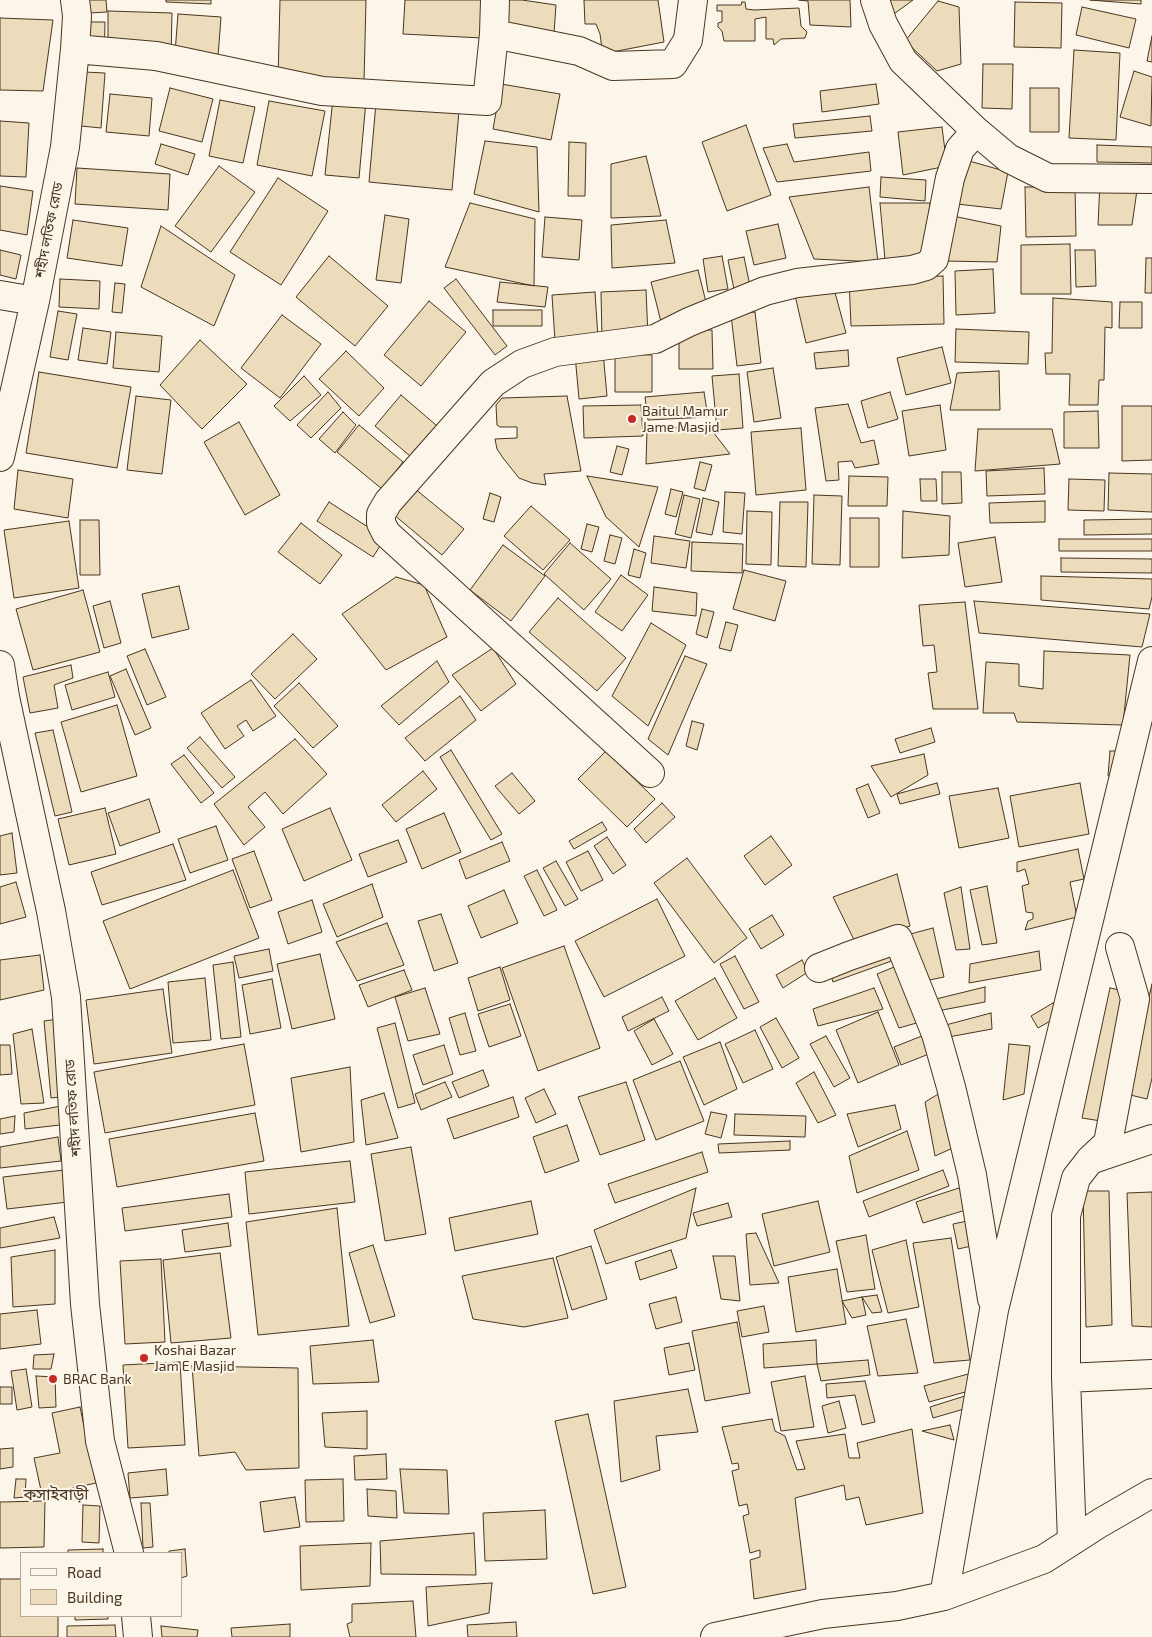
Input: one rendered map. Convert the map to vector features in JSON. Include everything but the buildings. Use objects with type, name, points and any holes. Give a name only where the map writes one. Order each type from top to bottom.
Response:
[{"type":"street","name":"শহীদ লতিফ রোড","points":[[0,457],[35,301],[65,147],[75,48],[75,0]]},
{"type":"street","points":[[75,48],[156,56],[322,91],[487,101],[494,34],[495,0]]},
{"type":"street","points":[[494,34],[580,51],[613,66],[673,64],[688,40],[693,0]]},
{"type":"street","points":[[875,0],[883,24],[903,61],[976,132],[1008,158],[1048,178],[1152,179]]},
{"type":"street","points":[[650,773],[386,533],[381,523],[381,514],[388,502],[493,383],[522,364],[555,352],[655,339],[714,311],[766,291],[797,283],[912,270],[926,266],[934,259],[950,178],[960,149],[976,132]]},
{"type":"street","points":[[0,294],[35,301]]},
{"type":"street","points":[[944,1596],[994,1310],[1152,661]]},
{"type":"street","name":"শহীদ লতিফ রোড","points":[[0,665],[3,699],[51,911],[66,997],[85,1304],[100,1441],[130,1552]]},
{"type":"street","points":[[819,968],[898,939],[936,1034],[951,1086],[972,1175],[994,1310]]},
{"type":"street","points":[[1072,1541],[1066,1378],[1066,1216],[1076,1178],[1090,1160],[1108,1143],[1135,999],[1120,947]]},
{"type":"street","points":[[1090,1160],[1152,1139]]},
{"type":"street","points":[[1066,1378],[1152,1374]]},
{"type":"street","points":[[715,1637],[823,1614],[897,1606],[944,1596],[1044,1559],[1152,1493]]},
{"type":"street","points":[[136,1617],[138,1637]]},
{"type":"place","name":"Baitul Mamur Jame Masjid","points":[[632,419]]},
{"type":"place","name":"Koshai Bazar Jam E Masjid","points":[[144,1358]]},
{"type":"place","name":"BRAC Bank","points":[[53,1379]]},
{"type":"district","name":"কসাইবাড়ী","points":[[56,1495]]}]
